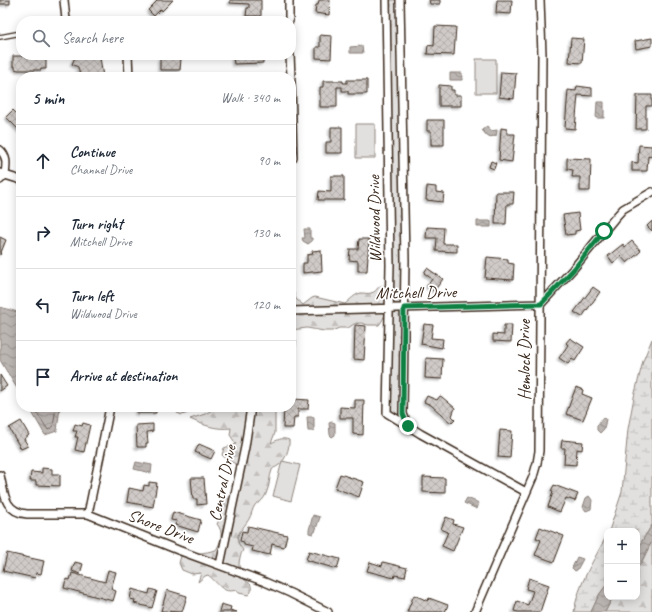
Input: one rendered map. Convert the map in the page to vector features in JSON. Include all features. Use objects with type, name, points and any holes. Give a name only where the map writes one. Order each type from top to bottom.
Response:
[{"type":"street","points":[[64,0],[66,16]]},
{"type":"street","points":[[289,0],[290,16]]},
{"type":"street","name":"Wildwood Drive","points":[[386,0],[390,266],[387,413],[421,434],[526,492]]},
{"type":"street","name":"Wildwood Drive","points":[[400,0],[405,260],[403,414],[408,426]]},
{"type":"street","name":"Hemlock Drive","points":[[475,612],[526,492],[537,463],[539,451],[542,55],[540,0]]},
{"type":"street","points":[[128,60],[129,72]]},
{"type":"street","points":[[290,60],[291,72]]},
{"type":"street","points":[[0,150],[5,157],[2,176],[16,179]]},
{"type":"street","points":[[541,304],[574,269],[614,219],[624,209],[652,192]]},
{"type":"street","name":"Mitchell Drive","points":[[296,311],[541,304]]},
{"type":"street","points":[[88,514],[109,412]]},
{"type":"street","name":"Central Drive","points":[[220,565],[245,447],[250,412]]},
{"type":"street","name":"Shore Drive","points":[[0,475],[7,503],[16,511],[27,514],[88,514],[290,592],[328,612]]},
{"type":"lane","points":[[0,37],[16,34]]},
{"type":"green space","points":[[386,0],[400,0],[403,414],[408,426],[387,413]]},
{"type":"green space","points":[[476,59],[496,59],[496,93],[476,93]]},
{"type":"green space","points":[[356,124],[375,124],[375,158],[356,158]]},
{"type":"green space","points":[[381,286],[387,287],[384,317],[379,325],[368,325],[361,323],[354,324],[348,328],[339,328],[332,331],[307,328],[296,329],[296,299],[303,305],[315,297],[345,304],[361,293],[374,292]]},
{"type":"green space","points":[[652,339],[652,525],[640,544],[640,528],[610,528],[622,492],[628,429],[643,361]]},
{"type":"green space","points":[[177,412],[189,412],[182,415]]},
{"type":"green space","points":[[208,412],[275,412],[275,433],[271,443],[282,439],[289,440],[289,447],[285,457],[278,466],[272,470],[269,486],[265,496],[253,508],[249,519],[238,537],[238,541],[243,550],[239,561],[239,569],[244,579],[250,584],[251,592],[248,595],[239,593],[237,590],[227,591],[208,575],[198,582],[201,573],[192,574],[182,570],[179,563],[181,556],[216,550],[221,537],[217,524],[222,502],[226,497],[229,499],[229,503],[233,499],[241,467],[222,455],[224,448],[236,444],[230,435],[231,428],[210,426],[190,419]]},
{"type":"green space","points":[[282,461],[300,465],[291,501],[273,496]]},
{"type":"green space","points":[[604,541],[604,588],[591,612],[574,612],[579,592]]},
{"type":"green space","points":[[652,541],[652,612],[605,612],[611,600],[640,600],[641,563]]},
{"type":"water","points":[[362,46],[363,53],[350,53],[350,47]]},
{"type":"water","points":[[450,73],[462,73],[462,80],[450,80]]},
{"type":"water","points":[[597,102],[604,102],[604,118],[596,118]]},
{"type":"water","points":[[487,126],[491,131],[497,130],[496,136],[488,137],[482,130]]},
{"type":"water","points":[[477,221],[491,221],[491,227],[477,227]]},
{"type":"water","points":[[304,229],[310,229],[310,238],[312,238],[312,241],[308,244],[303,241],[302,238],[305,238]]},
{"type":"water","points":[[0,307],[16,312],[16,387],[0,360]]},
{"type":"water","points":[[32,412],[59,412],[57,431],[45,435]]},
{"type":"water","points":[[307,417],[314,417],[314,431],[308,431]]},
{"type":"water","points":[[602,418],[606,419],[604,429],[600,433],[597,430],[597,426]]},
{"type":"water","points":[[329,423],[335,423],[335,435],[332,437],[330,435]]},
{"type":"water","points":[[136,462],[152,465],[151,473],[134,469]]},
{"type":"water","points":[[589,496],[592,500],[591,509],[586,511],[583,507],[586,498]]},
{"type":"water","points":[[467,498],[479,503],[477,509],[464,503]]},
{"type":"water","points":[[313,515],[320,517],[313,534],[309,533],[309,530]]},
{"type":"water","points":[[652,525],[652,541],[640,564],[640,544]]},
{"type":"water","points":[[577,557],[583,559],[575,571],[572,568]]},
{"type":"water","points":[[604,588],[604,600],[611,600],[605,612],[591,612]]},
{"type":"building","points":[[0,0],[10,0],[10,4],[0,4]]},
{"type":"building","points":[[156,0],[173,0],[162,11],[161,9],[154,16],[148,10],[157,1]]},
{"type":"building","points":[[230,0],[261,0],[261,16],[246,16],[249,4],[230,3]]},
{"type":"building","points":[[319,0],[330,0],[329,15],[315,13],[316,5],[318,5]]},
{"type":"building","points":[[429,0],[440,0],[440,4],[430,4]]},
{"type":"building","points":[[497,0],[512,0],[511,14],[496,13]]},
{"type":"building","points":[[435,26],[456,27],[454,55],[427,54],[428,45],[434,46]]},
{"type":"building","points":[[320,35],[332,36],[331,59],[316,58],[316,47],[320,47]]},
{"type":"building","points":[[571,38],[584,39],[582,63],[569,62]]},
{"type":"building","points":[[652,38],[652,46],[636,49],[635,41]]},
{"type":"building","points":[[13,56],[16,56],[16,60],[46,60],[46,69],[41,70],[18,70],[15,69],[15,66],[13,66]]},
{"type":"building","points":[[74,60],[100,60],[102,72],[79,72],[78,67],[72,64]]},
{"type":"building","points":[[160,60],[181,60],[180,70],[160,70]]},
{"type":"building","points":[[233,60],[263,60],[263,63],[234,64]]},
{"type":"building","points":[[501,72],[516,73],[514,99],[499,97]]},
{"type":"building","points":[[347,80],[367,80],[367,94],[348,94],[348,91],[342,91],[342,87],[337,87],[337,107],[320,107],[320,87],[323,87],[323,81],[343,81],[343,83],[347,83]]},
{"type":"building","points":[[439,85],[451,86],[451,90],[454,90],[454,95],[461,95],[461,106],[439,106]]},
{"type":"building","points":[[577,86],[592,88],[592,96],[578,95],[575,129],[565,128],[568,90],[576,91]]},
{"type":"building","points":[[637,95],[652,95],[652,106],[646,106],[646,129],[636,129]]},
{"type":"building","points":[[13,110],[16,113],[16,127],[6,117]]},
{"type":"building","points":[[427,120],[444,120],[444,145],[431,145],[431,131],[427,131]]},
{"type":"building","points":[[331,127],[342,127],[342,153],[326,153],[326,142],[331,142]]},
{"type":"building","points":[[501,128],[507,129],[507,134],[515,134],[512,162],[499,160]]},
{"type":"building","points":[[639,145],[652,146],[652,157],[648,156],[647,171],[632,171],[632,162],[638,163]]},
{"type":"building","points":[[567,158],[591,159],[590,191],[580,191],[580,177],[572,177],[573,170],[567,169]]},
{"type":"building","points":[[491,161],[496,163],[494,169],[489,167]]},
{"type":"building","points":[[331,176],[344,176],[344,200],[318,200],[319,191],[331,192]]},
{"type":"building","points":[[427,186],[436,187],[436,192],[444,193],[443,202],[426,200]]},
{"type":"building","points":[[496,192],[514,192],[513,204],[507,204],[506,224],[495,224]]},
{"type":"building","points":[[578,213],[580,230],[575,231],[575,234],[566,235],[563,215]]},
{"type":"building","points":[[652,221],[652,231],[647,226]]},
{"type":"building","points":[[427,227],[444,228],[443,244],[457,244],[457,252],[436,251],[437,238],[426,238]]},
{"type":"building","points":[[0,237],[6,240],[0,255]]},
{"type":"building","points":[[359,239],[369,239],[367,271],[358,271],[358,261],[349,260],[350,249],[358,249]]},
{"type":"building","points":[[632,241],[641,251],[627,263],[621,256],[613,263],[608,256],[623,244],[625,247]]},
{"type":"building","points":[[321,250],[322,271],[303,273],[303,263],[307,263],[307,255],[313,254],[312,251]]},
{"type":"building","points":[[487,257],[508,259],[508,263],[514,264],[513,280],[485,278]]},
{"type":"building","points":[[427,268],[443,279],[434,291],[427,286],[432,279],[424,273]]},
{"type":"building","points":[[593,287],[600,292],[582,317],[574,312]]},
{"type":"building","points":[[424,324],[433,325],[431,338],[443,339],[442,348],[421,344]]},
{"type":"building","points":[[355,325],[366,326],[364,360],[354,359]]},
{"type":"building","points":[[504,325],[512,325],[511,342],[493,341],[493,334],[504,335]]},
{"type":"building","points":[[570,338],[584,347],[575,361],[572,359],[568,364],[559,358],[568,345],[566,343]]},
{"type":"building","points":[[426,358],[443,359],[442,379],[425,378]]},
{"type":"building","points":[[0,375],[7,386],[0,391]]},
{"type":"building","points":[[576,387],[583,390],[582,394],[592,398],[583,420],[566,414]]},
{"type":"building","points":[[427,396],[437,400],[440,396],[442,397],[455,408],[452,416],[455,419],[451,423],[431,405],[424,402]]},
{"type":"building","points":[[296,399],[309,400],[308,409],[298,409],[298,417],[294,417],[293,428],[283,428],[284,412],[296,412]]},
{"type":"building","points":[[355,400],[364,400],[363,435],[353,434],[353,418],[340,418],[340,407],[355,408]]},
{"type":"building","points":[[137,412],[156,412],[156,413]]},
{"type":"building","points":[[21,421],[29,435],[24,439],[28,446],[21,449],[9,428]]},
{"type":"building","points":[[83,423],[90,425],[84,452],[75,450],[78,437],[75,437],[77,431],[73,431],[75,424],[82,426]]},
{"type":"building","points":[[153,424],[153,431],[147,432],[148,443],[146,443],[146,447],[137,447],[136,425]]},
{"type":"building","points":[[500,430],[512,431],[510,458],[498,457]]},
{"type":"building","points":[[562,440],[583,442],[582,450],[577,449],[576,465],[564,464],[565,448],[561,448]]},
{"type":"building","points":[[199,444],[215,451],[211,459],[195,452]]},
{"type":"building","points":[[42,468],[52,469],[52,474],[60,474],[60,486],[36,485],[36,481],[30,481],[31,472],[42,473]]},
{"type":"building","points":[[340,474],[364,482],[359,497],[335,488]]},
{"type":"building","points":[[423,477],[445,478],[445,493],[423,492]]},
{"type":"building","points":[[191,478],[204,478],[206,504],[197,505],[197,499],[193,499]]},
{"type":"building","points":[[149,482],[157,483],[153,507],[127,502],[129,488],[143,491],[144,485],[149,486]]},
{"type":"building","points":[[554,485],[578,494],[575,501],[566,498],[560,512],[548,507],[553,492],[551,491]]},
{"type":"building","points":[[173,512],[201,520],[198,532],[175,525],[177,521],[171,520]]},
{"type":"building","points":[[446,517],[454,520],[453,524],[463,527],[453,551],[442,546],[448,532],[441,529]]},
{"type":"building","points":[[248,526],[287,535],[284,547],[272,544],[270,555],[252,551],[253,547],[244,545],[244,542],[240,541],[242,531],[247,532]]},
{"type":"building","points":[[540,527],[564,536],[554,562],[535,555],[541,540],[536,538]]},
{"type":"building","points":[[309,551],[340,559],[337,569],[306,560]]},
{"type":"building","points":[[7,553],[44,561],[41,574],[36,573],[35,578],[3,571]]},
{"type":"building","points":[[75,562],[83,564],[80,574],[72,571]]},
{"type":"building","points":[[370,562],[382,566],[383,562],[407,568],[405,577],[395,575],[394,578],[367,571]]},
{"type":"building","points":[[108,570],[116,572],[111,589],[116,591],[113,601],[64,588],[66,579],[70,580],[72,573],[105,582]]},
{"type":"building","points":[[529,578],[549,585],[540,612],[514,611],[517,601],[528,605],[533,591],[526,589]]},
{"type":"building","points":[[132,589],[149,594],[150,589],[157,591],[152,608],[134,603],[135,600],[130,599]]},
{"type":"building","points":[[167,590],[187,596],[182,612],[161,611]]},
{"type":"building","points":[[414,595],[428,601],[429,598],[448,605],[445,612],[407,612]]},
{"type":"building","points":[[221,604],[231,607],[230,610],[237,612],[219,612]]},
{"type":"route","points":[[408,426],[403,414],[404,308],[541,304],[574,269],[604,231]]}]
